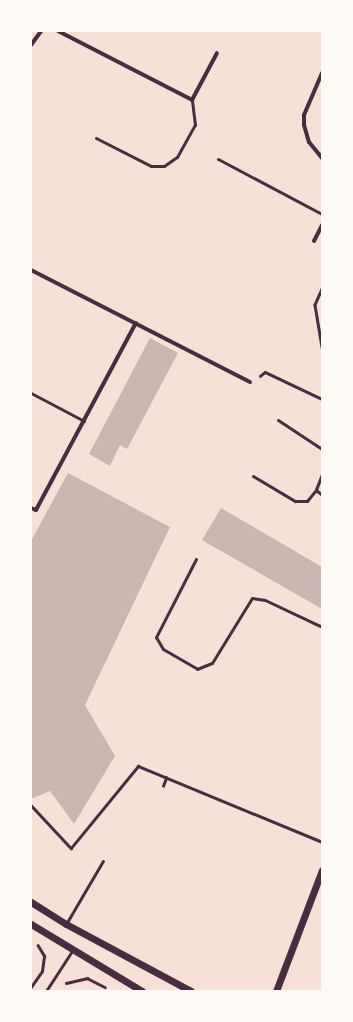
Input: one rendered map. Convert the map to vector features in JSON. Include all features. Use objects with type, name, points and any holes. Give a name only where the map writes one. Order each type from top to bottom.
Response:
[{"type":"street","points":[[31,46],[41,31]]},
{"type":"street","points":[[58,31],[192,100],[217,53]]},
{"type":"street","points":[[322,74],[307,107],[304,125],[309,142],[322,158]]},
{"type":"street","points":[[314,242],[322,225]]},
{"type":"street","points":[[31,270],[250,382]]},
{"type":"street","points":[[31,508],[36,510],[136,323]]},
{"type":"street","points":[[276,991],[322,870]]},
{"type":"street","points":[[31,902],[66,924],[190,991]]},
{"type":"street","points":[[31,924],[72,951],[142,991]]},
{"type":"lane","points":[[96,138],[151,166],[164,166],[177,157],[195,125],[192,100]]},
{"type":"lane","points":[[218,160],[322,214]]},
{"type":"lane","points":[[31,393],[84,421]]},
{"type":"lane","points":[[278,420],[322,449]]},
{"type":"lane","points":[[253,476],[295,501],[307,501],[316,490],[322,474]]},
{"type":"lane","points":[[316,490],[322,495]]},
{"type":"lane","points":[[196,559],[156,637],[163,649],[197,669],[212,663],[252,598],[265,600],[322,627]]},
{"type":"lane","points":[[66,924],[103,861]]},
{"type":"lane","points":[[46,991],[72,951]]},
{"type":"path","points":[[322,289],[315,305],[322,347]]},
{"type":"path","points":[[265,372],[322,399]]},
{"type":"path","points":[[31,805],[71,848],[138,766],[322,842]]},
{"type":"path","points":[[163,786],[166,778]]},
{"type":"path","points":[[31,987],[42,971],[44,956],[35,944]]},
{"type":"path","points":[[65,984],[87,978],[112,991]]},
{"type":"building","points":[[150,338],[178,353],[127,449],[120,445],[110,466],[89,454]]},
{"type":"building","points":[[68,473],[170,527],[85,705],[115,756],[74,824],[50,791],[31,799],[31,541]]},
{"type":"building","points":[[221,508],[322,567],[322,609],[202,540]]}]
